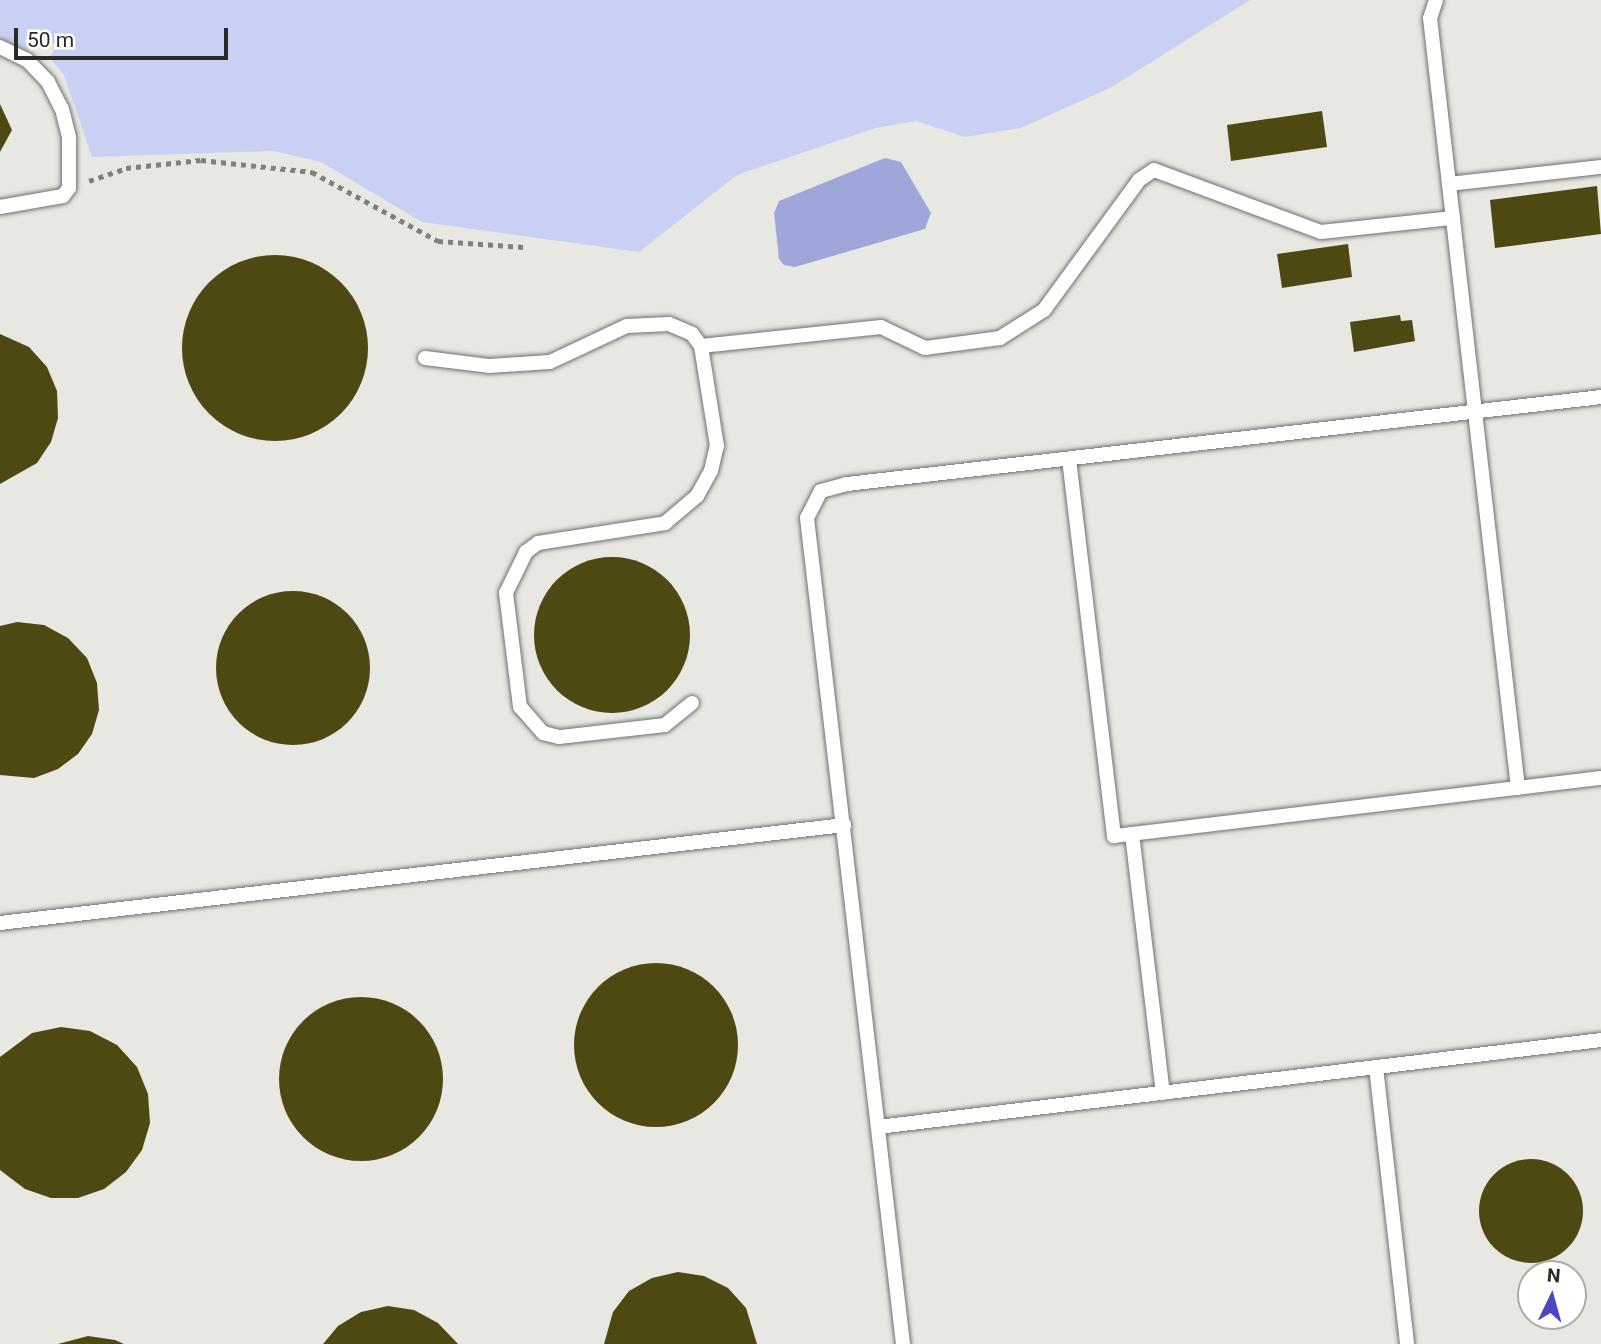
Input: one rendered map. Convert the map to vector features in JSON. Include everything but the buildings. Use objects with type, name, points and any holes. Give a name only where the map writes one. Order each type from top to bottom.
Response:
[{"type":"lane","points":[[1436,0],[1430,18],[1518,788]]},
{"type":"lane","points":[[0,47],[27,60],[48,82],[62,109],[69,138],[69,188],[53,200],[0,207]]},
{"type":"lane","points":[[1449,184],[1601,167]]},
{"type":"lane","points":[[701,345],[881,327],[925,348],[1000,338],[1044,310],[1139,180],[1154,170],[1321,232],[1453,218]]},
{"type":"lane","points":[[425,358],[489,366],[550,362],[627,326],[669,324],[692,334],[701,345],[717,446],[711,471],[697,496],[665,523],[538,542],[526,552],[506,593],[520,707],[543,733],[559,737],[665,725],[692,703]]},
{"type":"lane","points":[[903,1344],[807,517],[821,491],[848,484],[1601,397]]},
{"type":"lane","points":[[1069,459],[1114,836],[1601,778]]},
{"type":"lane","points":[[0,923],[844,825]]},
{"type":"lane","points":[[1132,834],[1163,1093]]},
{"type":"lane","points":[[878,1127],[1601,1041]]},
{"type":"lane","points":[[1377,1067],[1407,1344]]},
{"type":"path","points":[[69,188],[158,162],[201,160],[312,172],[438,241],[524,247]]},
{"type":"shaded area","points":[[0,0],[1250,0],[1112,87],[1021,128],[965,137],[916,121],[876,128],[737,175],[639,252],[422,222],[321,162],[273,151],[92,157],[64,75],[50,58],[56,45],[38,35],[28,50],[0,39]]},
{"type":"shaded area","points":[[885,158],[901,162],[931,213],[925,229],[795,267],[784,265],[779,259],[774,213],[779,201]]}]
